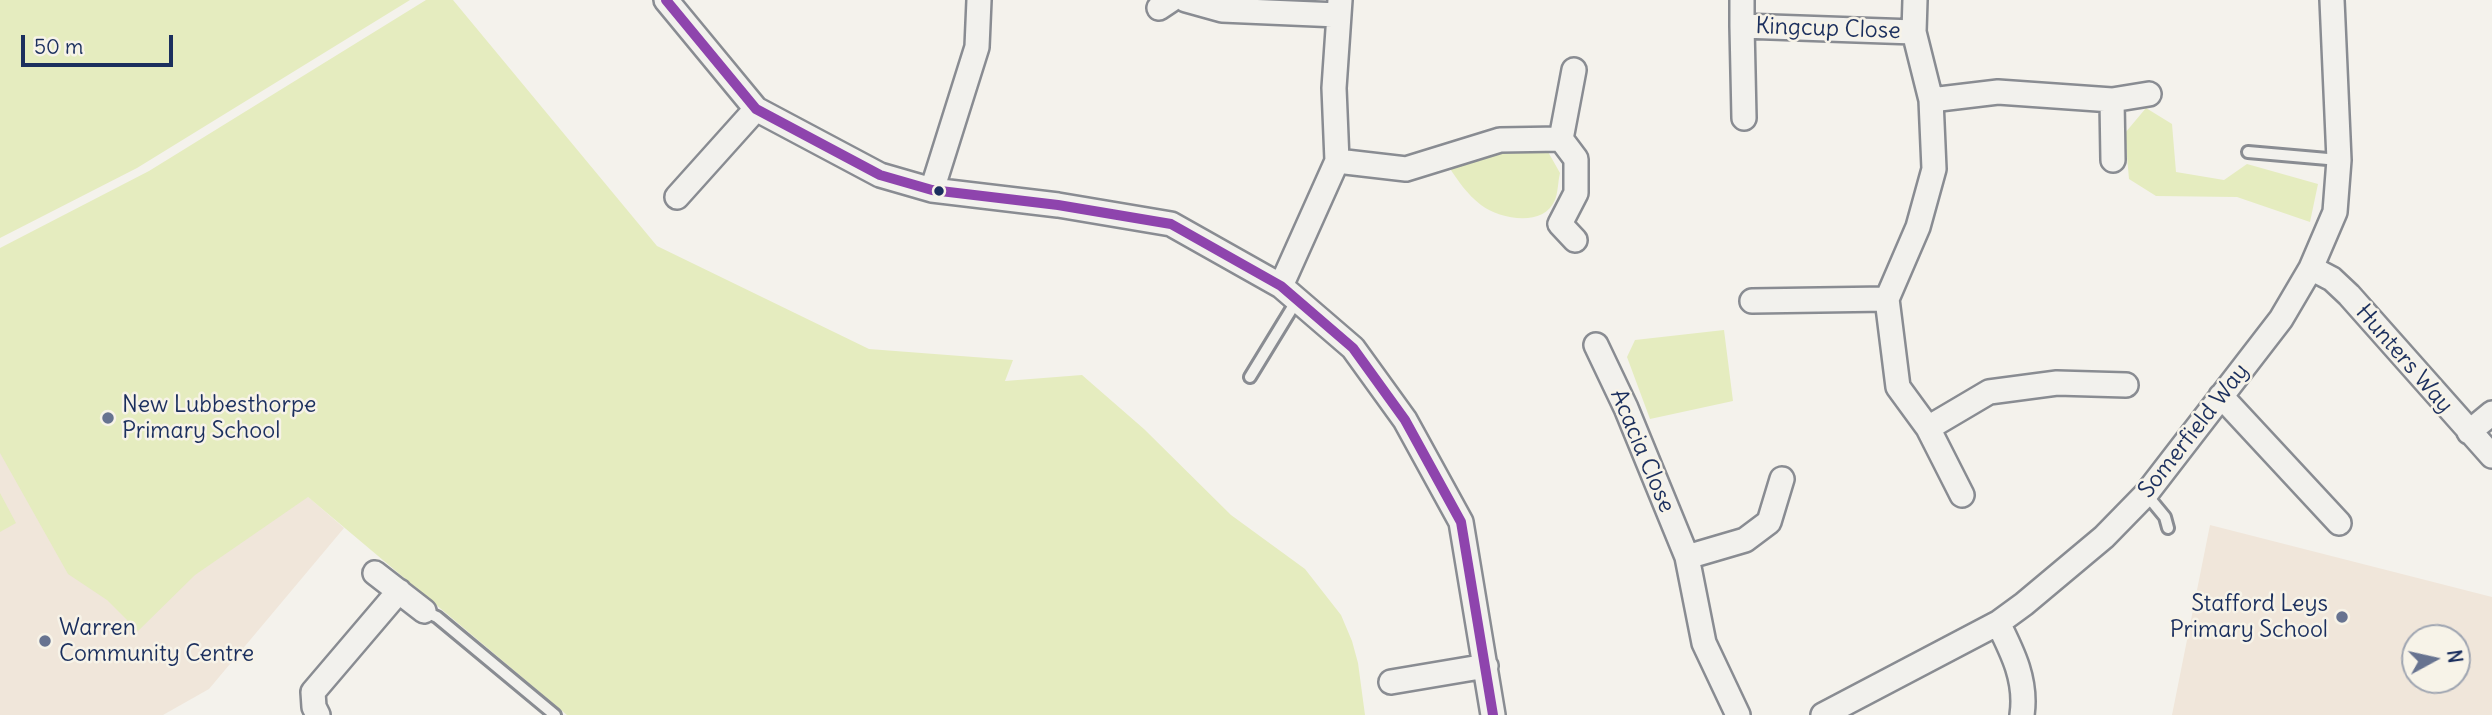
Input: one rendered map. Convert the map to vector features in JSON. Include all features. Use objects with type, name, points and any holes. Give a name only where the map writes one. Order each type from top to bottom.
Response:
[{"type":"street","points":[[666,0],[756,109],[880,175],[932,190],[1058,205],[1171,224],[1289,293],[1353,348],[1405,420],[1461,522],[1493,715]]},
{"type":"street","points":[[932,190],[977,47],[979,0]]},
{"type":"street","points":[[1186,0],[1222,10],[1339,8],[1334,88],[1337,162],[1289,293]]},
{"type":"street","name":"Kingcup Close","points":[[1742,0],[1744,118]]},
{"type":"street","points":[[1915,0],[1914,32],[1931,100],[1934,169],[1918,227],[1887,299],[1898,387],[1928,428],[1962,495]]},
{"type":"street","name":"Somerfield Way","points":[[1823,715],[1998,623],[2104,537],[2146,494],[2281,319],[2311,268],[2334,212],[2339,160],[2332,0]]},
{"type":"street","name":"Kingcup Close","points":[[1742,26],[1914,32]]},
{"type":"street","points":[[1574,70],[1561,139],[1576,159],[1576,193],[1560,225],[1575,240]]},
{"type":"street","points":[[1931,100],[1998,92],[2112,100],[2149,94]]},
{"type":"street","points":[[2112,100],[2113,160]]},
{"type":"street","points":[[677,197],[756,109]]},
{"type":"street","points":[[1337,162],[1406,169],[1500,140],[1561,139]]},
{"type":"street","name":"Hunters Way","points":[[2311,268],[2332,279],[2349,295],[2492,456]]},
{"type":"street","points":[[1752,301],[1887,299]]},
{"type":"street","name":"Acacia Close","points":[[1596,345],[1626,408],[1687,557],[1704,643],[1738,715]]},
{"type":"street","points":[[1928,428],[1989,393],[2057,383],[2126,384]]},
{"type":"street","points":[[2221,396],[2339,523]]},
{"type":"street","points":[[2469,432],[2492,414]]},
{"type":"street","points":[[1687,557],[1745,540],[1769,522],[1782,479]]},
{"type":"street","points":[[375,573],[424,611]]},
{"type":"street","points":[[318,715],[314,707],[313,692],[399,591]]},
{"type":"street","points":[[1998,623],[2017,661],[2022,685],[2022,715]]},
{"type":"street","points":[[1391,682],[1486,666]]},
{"type":"lane","points":[[2248,152],[2339,160]]},
{"type":"lane","points":[[1250,377],[1289,293]]},
{"type":"lane","points":[[2146,494],[2165,517],[2168,527]]},
{"type":"lane","points":[[424,611],[437,617],[555,715]]},
{"type":"shaded area","name":"New Lubbesthorpe Primary School","points":[[33,258],[344,528],[209,689],[163,715],[0,715],[0,274]]},
{"type":"shaded area","name":"Stafford Leys Primary School","points":[[2210,525],[2492,597],[2492,715],[2172,715]]},
{"type":"green space","points":[[0,0],[410,0],[137,168],[0,238]]},
{"type":"green space","points":[[426,0],[453,0],[657,246],[869,349],[1013,360],[1005,381],[1082,375],[1144,429],[1231,515],[1305,569],[1341,615],[1352,641],[1358,663],[1365,715],[567,715],[308,497],[195,575],[138,631],[107,600],[68,574],[0,453],[0,248],[149,171]]},
{"type":"green space","points":[[2146,108],[2172,124],[2176,172],[2224,180],[2247,164],[2318,184],[2310,222],[2237,197],[2156,196],[2129,179],[2125,133]]},
{"type":"green space","points":[[1547,150],[1560,173],[1557,194],[1549,209],[1531,218],[1510,217],[1489,210],[1471,196],[1449,167],[1479,151]]},
{"type":"green space","points":[[1724,330],[1733,401],[1650,419],[1627,357],[1635,340]]},
{"type":"green space","points":[[0,493],[16,523],[0,532]]},
{"type":"transit line","points":[[666,0],[756,109],[880,175],[932,190],[1058,205],[1171,224],[1281,286],[1353,348],[1405,420],[1461,522],[1493,715]]},
{"type":"place","name":"New Lubbesthorpe Primary School","points":[[108,418]]},
{"type":"place","name":"Stafford Leys Primary School","points":[[2342,617]]},
{"type":"place","name":"Warren Community Centre","points":[[45,641]]}]
